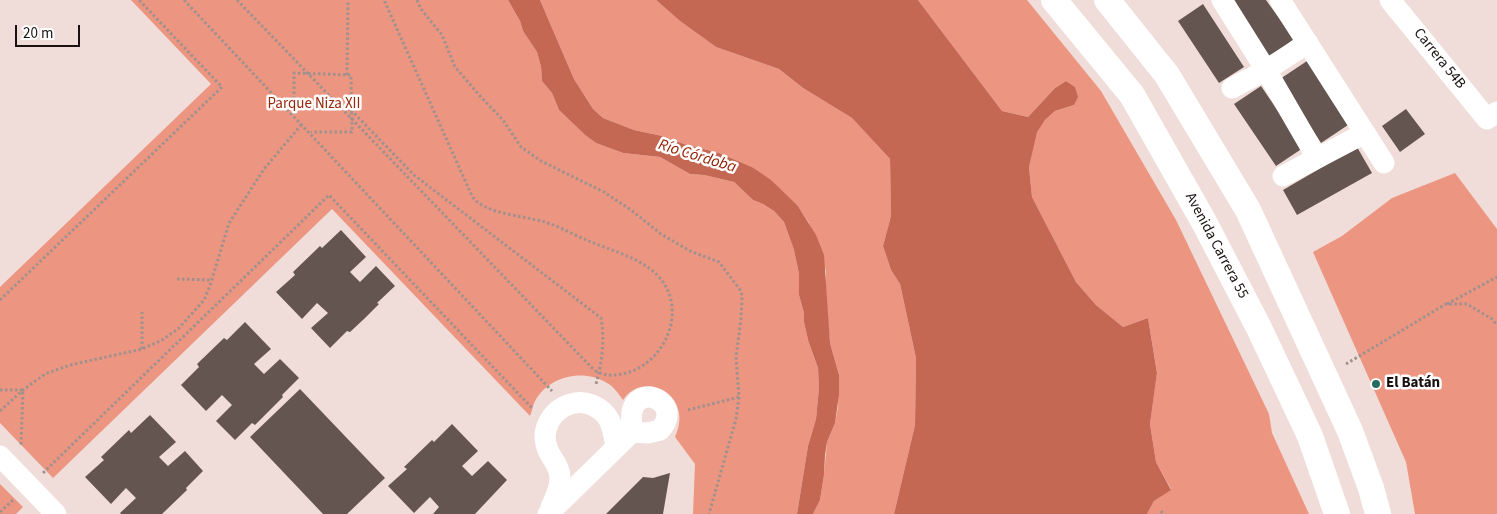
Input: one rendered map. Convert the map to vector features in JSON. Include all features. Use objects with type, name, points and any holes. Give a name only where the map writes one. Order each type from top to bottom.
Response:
[{"type":"main road","name":"Avenida Carrera 55","points":[[1054,0],[1132,95],[1204,222],[1259,328],[1310,436],[1337,514]]},
{"type":"main road","points":[[1108,0],[1167,75],[1248,210],[1326,376],[1353,439],[1371,488],[1378,514]]},
{"type":"street","points":[[1222,0],[1266,70],[1317,158]]},
{"type":"street","points":[[1280,0],[1384,162]]},
{"type":"street","name":"Carrera 54B","points":[[1390,0],[1492,116]]},
{"type":"street","points":[[1232,88],[1308,44]]},
{"type":"street","points":[[1284,176],[1365,132]]},
{"type":"street","points":[[547,514],[553,502],[560,478],[558,466],[547,449],[545,438],[548,424],[559,409],[579,402],[591,404],[601,410],[609,419],[616,448]]},
{"type":"street","points":[[547,514],[632,432]]},
{"type":"street","points":[[0,456],[56,514]]},
{"type":"path","points":[[0,300],[222,87],[139,0]]},
{"type":"path","points":[[184,0],[556,395]]},
{"type":"path","points":[[237,0],[593,369],[599,373],[609,375],[629,372],[646,364],[656,355],[665,342],[672,321],[671,298],[663,282],[643,265],[547,222],[486,208],[476,202],[384,0]]},
{"type":"path","points":[[347,75],[348,0]]},
{"type":"path","points":[[417,0],[421,9],[442,35],[455,66],[503,120],[521,147],[541,161],[604,192],[631,210],[661,234],[690,251],[719,262],[741,291],[741,319],[736,357],[739,397],[730,442],[709,514]]},
{"type":"path","points":[[294,115],[294,73],[351,75],[352,132],[310,132]]},
{"type":"path","points":[[351,110],[414,175],[601,318],[604,335],[599,373],[594,391]]},
{"type":"path","points":[[0,411],[23,390],[45,374],[70,366],[142,349],[162,340],[179,328],[204,300],[229,223],[264,169],[302,124]]},
{"type":"path","points":[[0,512],[329,195],[548,424]]},
{"type":"path","points":[[1326,376],[1446,304],[1497,277]]},
{"type":"path","points":[[176,279],[212,280]]},
{"type":"path","points":[[1446,304],[1466,304],[1492,319],[1497,326]]},
{"type":"path","points":[[142,312],[142,349]]},
{"type":"path","points":[[0,390],[23,390]]},
{"type":"path","points":[[21,453],[23,390]]},
{"type":"path","points":[[688,410],[739,397]]},
{"type":"green space","name":"Parque Niza XII","points":[[131,0],[508,0],[520,21],[523,31],[537,52],[542,81],[552,93],[559,110],[585,135],[596,143],[623,153],[660,157],[690,174],[704,175],[734,182],[753,200],[774,211],[784,222],[794,250],[799,274],[799,295],[808,340],[818,368],[819,388],[816,419],[808,446],[797,514],[693,514],[695,464],[675,437],[679,422],[678,409],[673,398],[664,391],[654,387],[642,387],[632,391],[623,400],[612,386],[598,378],[588,376],[567,377],[558,380],[541,392],[535,401],[530,416],[332,209],[53,478],[0,423],[0,287],[211,84]]},
{"type":"green space","points":[[540,0],[656,0],[680,21],[716,47],[779,69],[803,88],[852,118],[890,159],[891,216],[883,246],[891,270],[900,284],[916,358],[915,425],[894,514],[813,514],[820,500],[827,442],[835,423],[838,407],[839,375],[830,343],[825,292],[826,271],[809,223],[798,206],[752,167],[719,153],[662,136],[634,130],[603,118],[593,109],[574,79]]},
{"type":"green space","points":[[918,0],[1027,0],[1101,91],[1176,220],[1269,414],[1272,433],[1309,514],[1147,514],[1154,501],[1171,489],[1156,462],[1150,424],[1157,372],[1148,318],[1123,327],[1096,305],[1076,282],[1032,197],[1029,167],[1036,132],[1055,111],[1074,105],[1075,87],[1066,81],[1055,88],[1028,117],[1002,111]]},
{"type":"green space","points":[[1455,173],[1497,229],[1497,514],[1415,514],[1406,462],[1313,252],[1342,236],[1392,198]]},
{"type":"green space","points":[[0,484],[23,507],[16,514],[0,514]]},
{"type":"water","name":"Río Córdoba","points":[[508,0],[540,0],[574,79],[593,109],[603,118],[634,130],[662,136],[719,153],[752,167],[771,180],[798,206],[816,235],[824,255],[830,343],[839,375],[839,395],[835,423],[827,442],[820,500],[813,514],[797,514],[808,446],[816,419],[819,388],[818,368],[804,322],[804,313],[799,295],[799,274],[794,250],[784,222],[774,211],[753,200],[734,182],[704,175],[690,174],[660,157],[623,153],[596,143],[585,135],[559,110],[552,93],[542,81],[537,52],[523,31],[520,21]]},
{"type":"water","points":[[656,0],[918,0],[1002,111],[1028,117],[1055,88],[1066,81],[1075,87],[1078,97],[1074,105],[1055,111],[1045,120],[1037,132],[1029,167],[1032,197],[1076,282],[1096,305],[1123,327],[1148,318],[1157,373],[1150,424],[1156,462],[1171,490],[1154,501],[1147,514],[894,514],[915,425],[916,358],[900,284],[891,270],[883,246],[891,216],[890,159],[852,118],[803,88],[779,69],[716,47],[680,21]]},
{"type":"building","points":[[1227,0],[1266,0],[1294,39],[1268,58]]},
{"type":"building","points":[[1203,4],[1244,67],[1219,83],[1178,21]]},
{"type":"building","points":[[1307,61],[1348,125],[1321,143],[1280,79]]},
{"type":"building","points":[[1261,86],[1303,148],[1276,166],[1234,104]]},
{"type":"building","points":[[1406,109],[1425,134],[1400,152],[1382,126]]},
{"type":"building","points":[[1357,147],[1372,173],[1297,215],[1283,190]]},
{"type":"building","points":[[341,230],[366,257],[350,272],[360,282],[376,266],[395,286],[364,319],[350,332],[347,331],[330,348],[311,328],[328,313],[317,303],[302,319],[276,292],[295,275],[293,272],[320,246],[322,248]]},
{"type":"building","points":[[245,322],[271,349],[254,364],[264,374],[280,359],[299,378],[255,425],[252,423],[235,440],[216,421],[232,405],[222,395],[206,411],[181,385],[199,367],[197,364],[224,338],[227,340]]},
{"type":"building","points":[[300,389],[385,478],[347,514],[323,514],[250,437]]},
{"type":"building","points":[[150,415],[176,442],[159,457],[168,466],[185,451],[203,471],[186,488],[187,490],[162,514],[121,514],[136,498],[126,488],[111,504],[85,477],[104,460],[101,457],[129,430],[131,433]]},
{"type":"building","points":[[452,424],[478,451],[462,466],[472,476],[488,461],[507,480],[475,514],[433,514],[439,507],[430,497],[414,513],[388,486],[407,469],[404,467]]},
{"type":"building","points":[[670,473],[663,514],[606,514],[643,477],[653,478]]},
{"type":"place","name":"El Batán","points":[[1376,384]]}]
